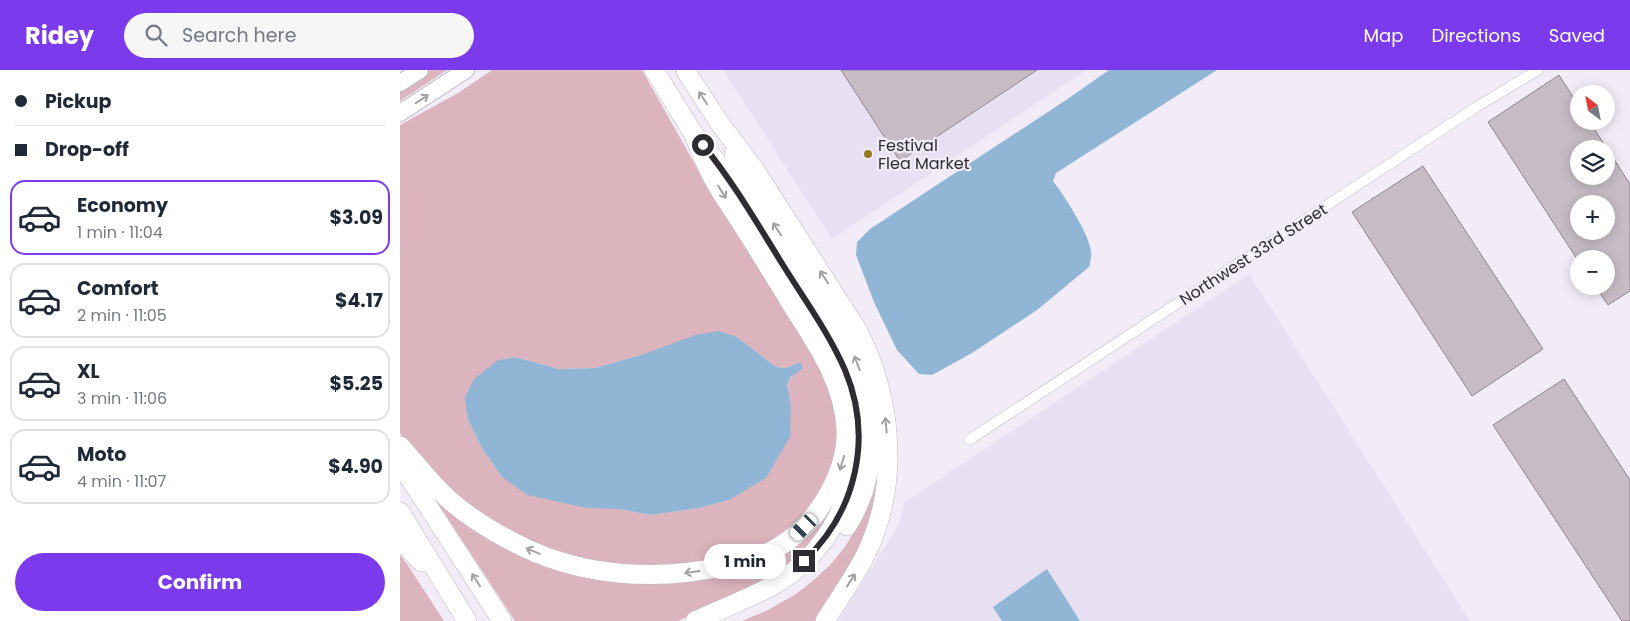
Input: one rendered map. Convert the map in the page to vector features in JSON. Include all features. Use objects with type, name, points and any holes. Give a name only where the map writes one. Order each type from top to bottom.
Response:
[{"type":"highway","points":[[654,70],[693,132],[724,171],[834,348],[850,385],[856,405],[858,424],[858,446],[853,482],[839,517],[812,553],[796,569],[775,584],[695,621]]},
{"type":"highway","points":[[685,70],[721,126],[755,170],[858,331],[866,346],[884,409],[889,450],[888,478],[878,525],[865,557],[825,621]]},
{"type":"highway","points":[[721,126],[745,178],[841,329],[856,360],[868,402],[871,442],[867,477],[861,498],[852,518],[827,555],[794,586],[775,598],[724,621]]},
{"type":"highway","points":[[400,446],[439,490],[480,523],[526,548],[552,558],[603,571],[654,575],[709,570],[736,564],[779,547],[796,535],[812,519],[823,503],[841,466],[846,448],[843,404],[828,366],[807,328],[713,178],[693,132]]},
{"type":"highway","points":[[400,463],[502,621]]},
{"type":"highway","points":[[400,512],[467,621]]},
{"type":"highway","points":[[400,540],[450,595]]},
{"type":"main road","points":[[400,83],[420,70]]},
{"type":"main road","points":[[400,114],[466,70]]},
{"type":"street","name":"Northwest 33rd Street","points":[[970,440],[1478,106],[1538,70]]},
{"type":"shaded area","points":[[430,70],[447,70],[400,101],[400,91]]},
{"type":"shaded area","points":[[492,70],[642,70],[702,177],[824,374],[837,418],[837,451],[824,493],[776,542],[731,559],[635,569],[551,553],[470,509],[413,453],[400,433],[400,125],[458,93]],"holes":[[[737,337],[776,367],[786,368],[800,362],[787,385],[791,404],[729,500],[699,508],[651,515],[619,509],[502,477],[483,450],[468,420],[498,360],[515,357],[559,369],[595,368],[644,354]]]},
{"type":"shaded area","name":"Festival Flea Market","points":[[723,70],[1087,70],[832,239]]},
{"type":"shaded area","points":[[1249,274],[1470,621],[838,621],[898,526],[905,502]]},
{"type":"shaded area","points":[[882,441],[875,521],[819,621],[742,621],[768,610],[796,594],[831,564],[845,547],[855,530]]},
{"type":"shaded area","points":[[841,487],[834,511],[810,546],[782,570],[756,585],[678,621],[515,621],[433,496],[563,567],[751,565]]},
{"type":"shaded area","points":[[400,555],[407,564],[444,621],[400,621]]},
{"type":"water","points":[[1109,70],[1217,70],[1056,173],[1053,181],[1086,235],[1091,251],[1089,267],[1037,310],[972,353],[932,375],[919,374],[897,350],[874,302],[856,255],[857,242],[870,229]]},
{"type":"water","points":[[719,331],[737,337],[776,367],[786,368],[800,362],[803,368],[791,377],[787,385],[791,404],[790,437],[766,478],[729,500],[699,508],[651,515],[619,509],[587,508],[527,495],[502,477],[483,450],[468,420],[465,397],[474,379],[498,360],[515,357],[559,369],[595,368],[644,354],[695,335]]},
{"type":"water","points":[[1047,569],[1080,621],[1002,621],[993,607]]},
{"type":"building","points":[[841,70],[1037,70],[900,161]]},
{"type":"building","points":[[1559,75],[1570,92],[1570,130],[1595,130],[1601,140],[1570,140],[1570,185],[1615,185],[1615,161],[1630,184],[1630,291],[1608,305],[1601,295],[1615,295],[1615,250],[1571,250],[1488,122]]},
{"type":"building","points":[[1423,166],[1543,349],[1472,396],[1352,212]]},
{"type":"building","points":[[1564,379],[1630,480],[1630,621],[1622,621],[1493,425]]},
{"type":"place","name":"Festival Flea Market","points":[[868,154]]},
{"type":"route","points":[[703,145],[724,171],[821,325],[844,370],[856,405],[858,446],[853,482],[839,517],[827,535],[804,561]]}]
